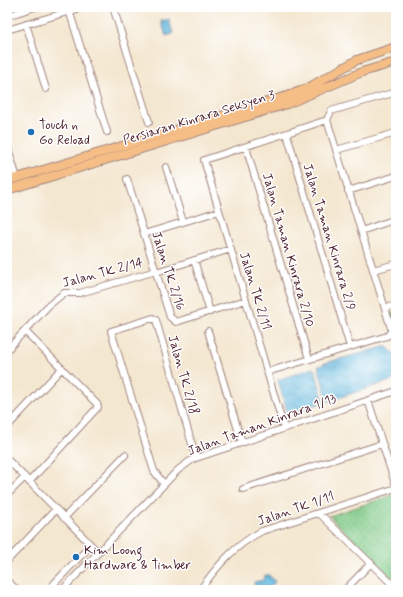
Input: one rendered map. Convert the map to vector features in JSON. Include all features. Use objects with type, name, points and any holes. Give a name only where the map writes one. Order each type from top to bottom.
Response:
[{"type":"main road","name":"Persiaran Kinrara Seksyen 3","points":[[7,181],[286,96],[306,89],[366,57],[396,48]]},
{"type":"main road","name":"Persiaran Kinrara Seksyen 3","points":[[7,188],[60,174],[287,104],[362,72],[396,62]]},
{"type":"main road","points":[[7,188],[14,184],[17,178],[29,180],[60,174]]},
{"type":"street","points":[[7,16],[35,7]]},
{"type":"street","points":[[7,30],[69,9],[84,7]]},
{"type":"street","points":[[113,7],[150,122]]},
{"type":"street","points":[[69,9],[108,132]]},
{"type":"street","points":[[26,24],[46,89]]},
{"type":"street","points":[[267,372],[387,336],[391,332],[327,120],[331,111],[396,92]]},
{"type":"street","points":[[246,147],[327,120]]},
{"type":"street","points":[[336,150],[396,133]]},
{"type":"street","name":"Jalan Taman Kinrara 2/9","points":[[287,134],[350,347]]},
{"type":"street","points":[[7,145],[17,178]]},
{"type":"street","name":"Jalan TK 2/11","points":[[246,147],[204,160],[284,428]]},
{"type":"street","name":"Jalan Taman Kinrara 2/10","points":[[246,147],[309,359]]},
{"type":"street","points":[[166,167],[183,222]]},
{"type":"street","points":[[348,191],[396,176]]},
{"type":"street","name":"Jalan TK 2/16","points":[[127,179],[170,317],[176,322],[246,300]]},
{"type":"street","points":[[144,234],[219,211]]},
{"type":"street","points":[[361,231],[396,220]]},
{"type":"street","name":"Jalan TK 2/14","points":[[7,350],[58,297],[64,293],[80,293],[231,249]]},
{"type":"street","points":[[194,260],[210,312]]},
{"type":"street","points":[[373,270],[396,264]]},
{"type":"street","points":[[385,308],[396,305]]},
{"type":"street","name":"Jalan TK 2/18","points":[[164,484],[154,471],[110,331],[153,318],[156,320],[196,458]]},
{"type":"street","points":[[7,495],[27,480],[97,409],[98,404],[25,331]]},
{"type":"street","points":[[208,331],[242,443]]},
{"type":"street","points":[[7,427],[62,368]]},
{"type":"street","name":"Jalan Taman Kinrara 1/13","points":[[62,590],[178,470],[196,458],[396,391]]},
{"type":"street","points":[[368,400],[396,487]]},
{"type":"street","points":[[243,489],[382,444]]},
{"type":"street","points":[[64,518],[125,455]]},
{"type":"street","points":[[7,459],[98,552]]},
{"type":"street","name":"Jalan TK 1/11","points":[[200,590],[218,565],[235,549],[253,536],[396,487]]},
{"type":"street","points":[[7,561],[56,509]]},
{"type":"street","points":[[319,513],[396,588]]},
{"type":"street","points":[[48,590],[91,545]]},
{"type":"street","points":[[345,590],[371,563]]},
{"type":"street","points":[[7,581],[17,590]]},
{"type":"green space","points":[[396,309],[396,332],[391,315]]},
{"type":"green space","points":[[396,494],[396,582],[329,516]]},
{"type":"water","points":[[169,19],[173,34],[166,36],[161,21]]},
{"type":"water","points":[[387,347],[396,355],[396,379],[329,401],[318,367],[325,363]]},
{"type":"water","points":[[312,368],[315,370],[324,402],[289,413],[287,412],[278,380]]},
{"type":"water","points":[[265,575],[269,575],[275,582],[267,590],[260,587],[258,590],[255,590],[254,582],[263,580]]},
{"type":"place","name":"Touch n Go Reload","points":[[31,132]]},
{"type":"place","name":"Kim Loong Hardware & Timber","points":[[76,557]]}]
